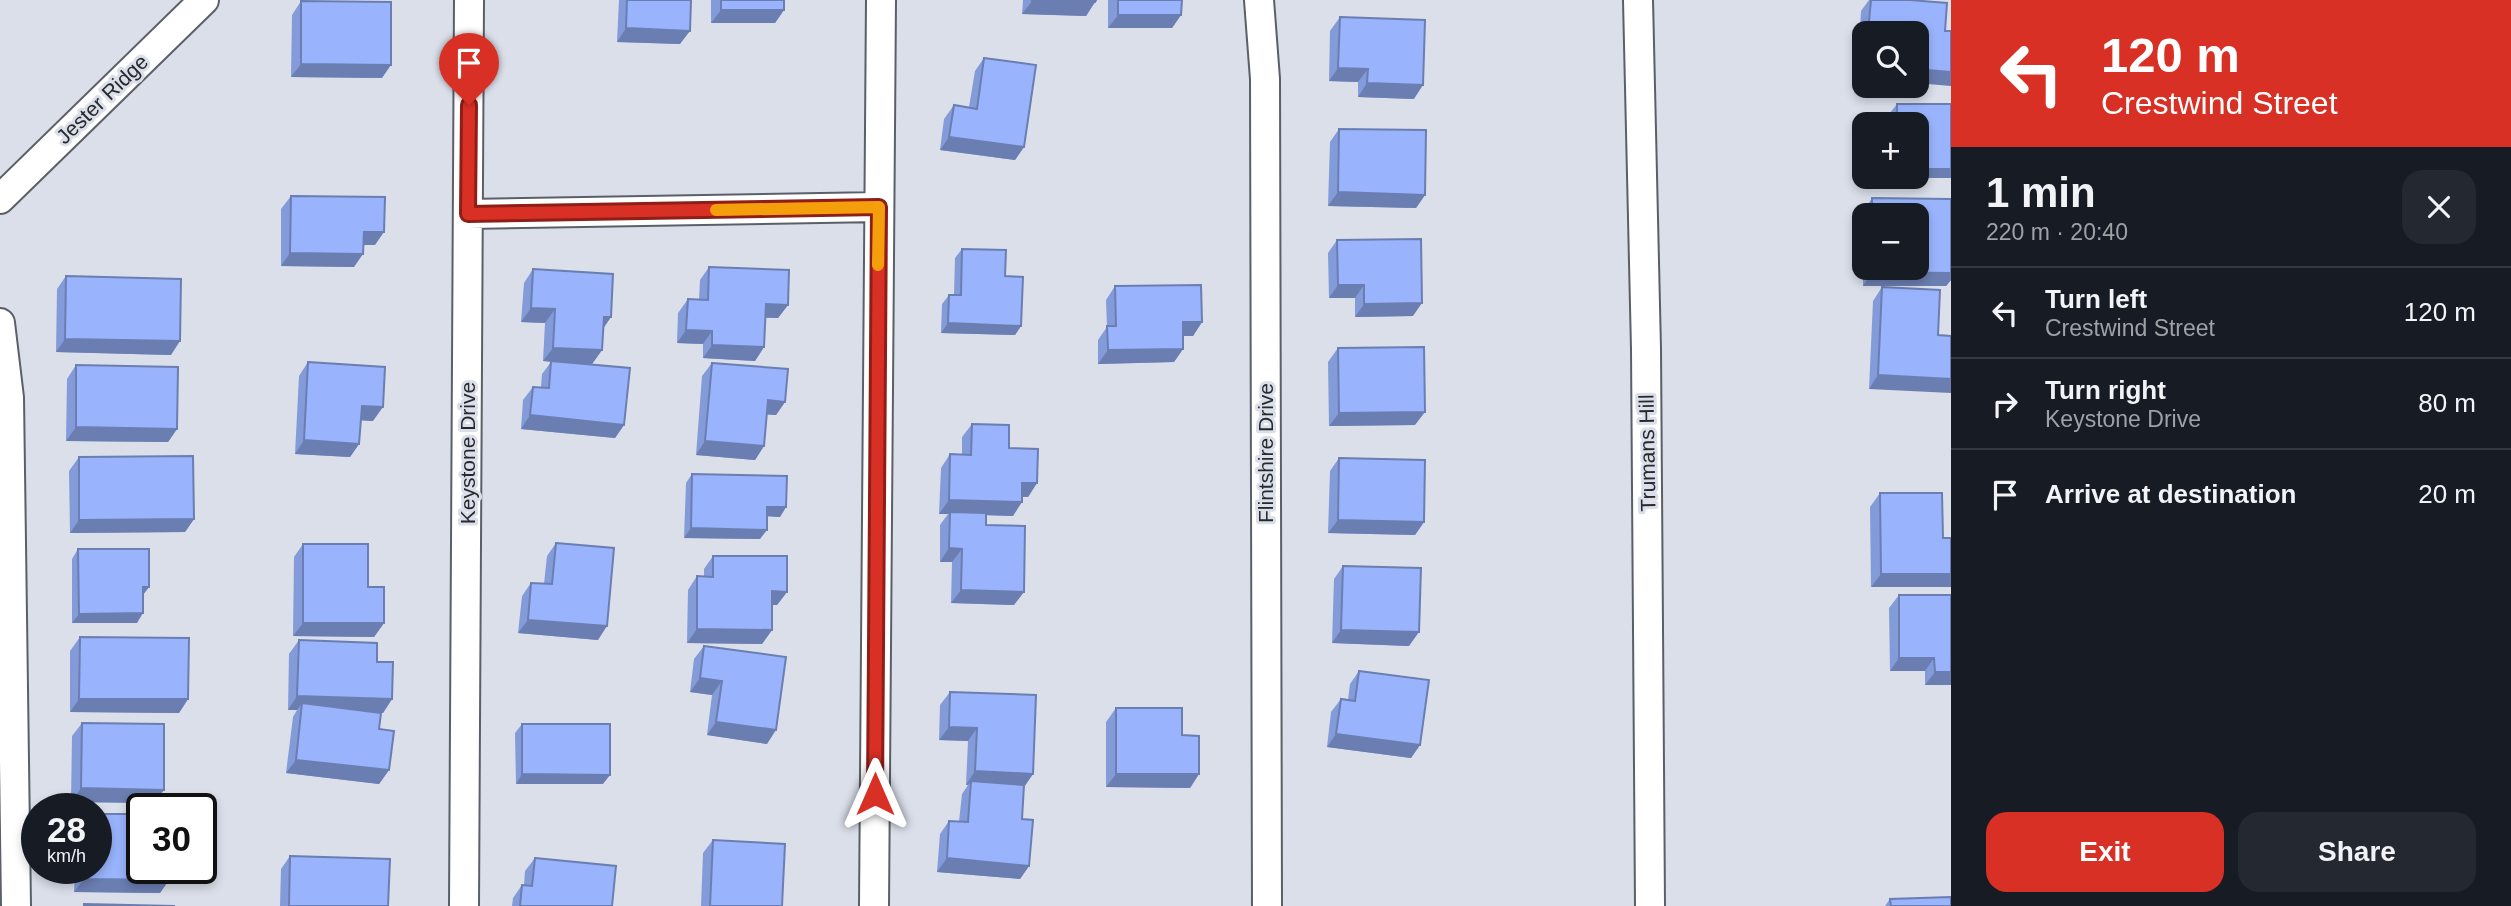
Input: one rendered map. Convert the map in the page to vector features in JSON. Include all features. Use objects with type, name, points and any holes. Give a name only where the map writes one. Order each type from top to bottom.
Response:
[{"type":"street","name":"Jester Ridge","points":[[0,199],[204,0]]},
{"type":"street","name":"Keystone Drive","points":[[464,906],[469,0]]},
{"type":"street","points":[[874,906],[881,0]]},
{"type":"street","name":"Flintshire Drive","points":[[1258,0],[1265,93],[1266,906]]},
{"type":"street","name":"Trumans Hill","points":[[1639,0],[1646,349],[1650,906]]},
{"type":"street","points":[[468,214],[879,207]]},
{"type":"street","points":[[0,323],[9,398],[16,906]]},
{"type":"building","points":[[627,0],[691,0],[690,31],[626,28]]},
{"type":"building","points":[[721,0],[784,0],[784,10],[721,10]]},
{"type":"building","points":[[1032,0],[1096,0],[1095,2]]},
{"type":"building","points":[[1118,0],[1182,0],[1181,15],[1118,15]]},
{"type":"building","points":[[1871,0],[1947,3],[1945,31],[1951,31],[1951,72],[1929,70],[1929,21],[1869,21]]},
{"type":"building","points":[[301,1],[391,2],[391,65],[301,64]]},
{"type":"building","points":[[1340,17],[1425,20],[1423,85],[1367,83],[1368,69],[1338,68]]},
{"type":"building","points":[[984,58],[1036,65],[1024,147],[949,137],[954,105],[977,109]]},
{"type":"building","points":[[1897,104],[1951,104],[1951,169],[1929,169],[1929,112],[1897,112]]},
{"type":"building","points":[[1339,129],[1426,130],[1425,195],[1338,192]]},
{"type":"building","points":[[291,196],[385,197],[384,232],[364,232],[363,254],[290,253]]},
{"type":"building","points":[[1872,198],[1951,199],[1951,273],[1929,273],[1929,203],[1872,203]]},
{"type":"building","points":[[1421,239],[1422,303],[1364,304],[1364,285],[1338,285],[1337,240]]},
{"type":"building","points":[[962,249],[1006,250],[1005,276],[1023,277],[1021,326],[948,323],[949,295],[961,295]]},
{"type":"building","points":[[709,267],[789,270],[788,305],[766,304],[764,347],[712,345],[712,331],[686,330],[688,299],[708,300]]},
{"type":"building","points":[[533,269],[613,274],[611,317],[604,317],[602,350],[553,348],[555,309],[531,308]]},
{"type":"building","points":[[66,276],[181,279],[180,341],[65,339]]},
{"type":"building","points":[[1201,285],[1202,322],[1183,322],[1183,349],[1108,350],[1107,326],[1116,326],[1115,286]]},
{"type":"building","points":[[1882,287],[1940,290],[1938,335],[1951,336],[1951,379],[1878,375]]},
{"type":"building","points":[[1424,347],[1425,412],[1339,413],[1338,348]]},
{"type":"building","points":[[551,361],[630,368],[624,425],[530,415],[533,387],[549,388]]},
{"type":"building","points":[[308,362],[385,367],[383,407],[362,406],[359,444],[304,440]]},
{"type":"building","points":[[712,363],[788,369],[785,402],[768,400],[764,446],[705,441]]},
{"type":"building","points":[[76,365],[178,367],[177,429],[76,427]]},
{"type":"building","points":[[972,424],[1009,425],[1009,448],[1038,449],[1037,483],[1022,483],[1022,502],[949,500],[950,454],[971,455]]},
{"type":"building","points":[[193,456],[194,519],[79,520],[79,457]]},
{"type":"building","points":[[1339,458],[1425,460],[1424,522],[1338,520]]},
{"type":"building","points":[[692,474],[787,476],[786,507],[767,507],[767,530],[691,528]]},
{"type":"building","points":[[1880,493],[1942,493],[1943,538],[1951,538],[1951,574],[1881,574]]},
{"type":"building","points":[[950,512],[986,513],[986,525],[1025,526],[1024,592],[961,590],[962,549],[949,548]]},
{"type":"building","points":[[556,543],[614,548],[607,626],[528,620],[531,583],[552,584]]},
{"type":"building","points":[[303,544],[368,544],[368,587],[384,587],[384,623],[303,623]]},
{"type":"building","points":[[78,549],[149,549],[149,587],[143,587],[143,613],[79,614]]},
{"type":"building","points":[[713,556],[787,556],[787,592],[772,591],[772,630],[697,629],[697,576],[713,577]]},
{"type":"building","points":[[1343,566],[1421,568],[1419,632],[1341,630]]},
{"type":"building","points":[[1899,595],[1951,595],[1951,672],[1935,672],[1934,658],[1899,658]]},
{"type":"building","points":[[80,637],[189,638],[188,699],[79,699]]},
{"type":"building","points":[[299,640],[377,643],[377,662],[393,662],[392,699],[297,696]]},
{"type":"building","points":[[704,646],[786,657],[776,730],[716,722],[722,681],[700,678]]},
{"type":"building","points":[[1359,671],[1429,680],[1420,745],[1336,734],[1341,699],[1355,701]]},
{"type":"building","points":[[950,692],[1036,695],[1033,774],[975,771],[977,728],[949,727]]},
{"type":"building","points":[[302,703],[381,713],[379,729],[394,731],[389,770],[296,760]]},
{"type":"building","points":[[1116,708],[1182,708],[1182,735],[1199,736],[1199,774],[1116,774]]},
{"type":"building","points":[[82,723],[164,724],[164,790],[81,788]]},
{"type":"building","points":[[522,724],[610,724],[610,775],[522,774]]},
{"type":"building","points":[[971,781],[1024,785],[1022,819],[1033,820],[1029,866],[947,858],[949,821],[968,822]]},
{"type":"building","points":[[112,814],[126,814],[126,879],[112,879]]},
{"type":"building","points":[[713,840],[785,844],[782,906],[710,906]]},
{"type":"building","points":[[290,856],[390,859],[388,906],[289,906]]},
{"type":"building","points":[[535,858],[616,866],[612,906],[520,906],[522,885],[532,886]]},
{"type":"building","points":[[1951,897],[1951,906],[1891,906],[1890,899]]},
{"type":"building","points":[[84,904],[175,906],[84,906]]},
{"type":"slow traffic","points":[[716,210],[879,207],[878,265]]},
{"type":"route","points":[[469,105],[468,214],[879,207],[875,794]]}]
